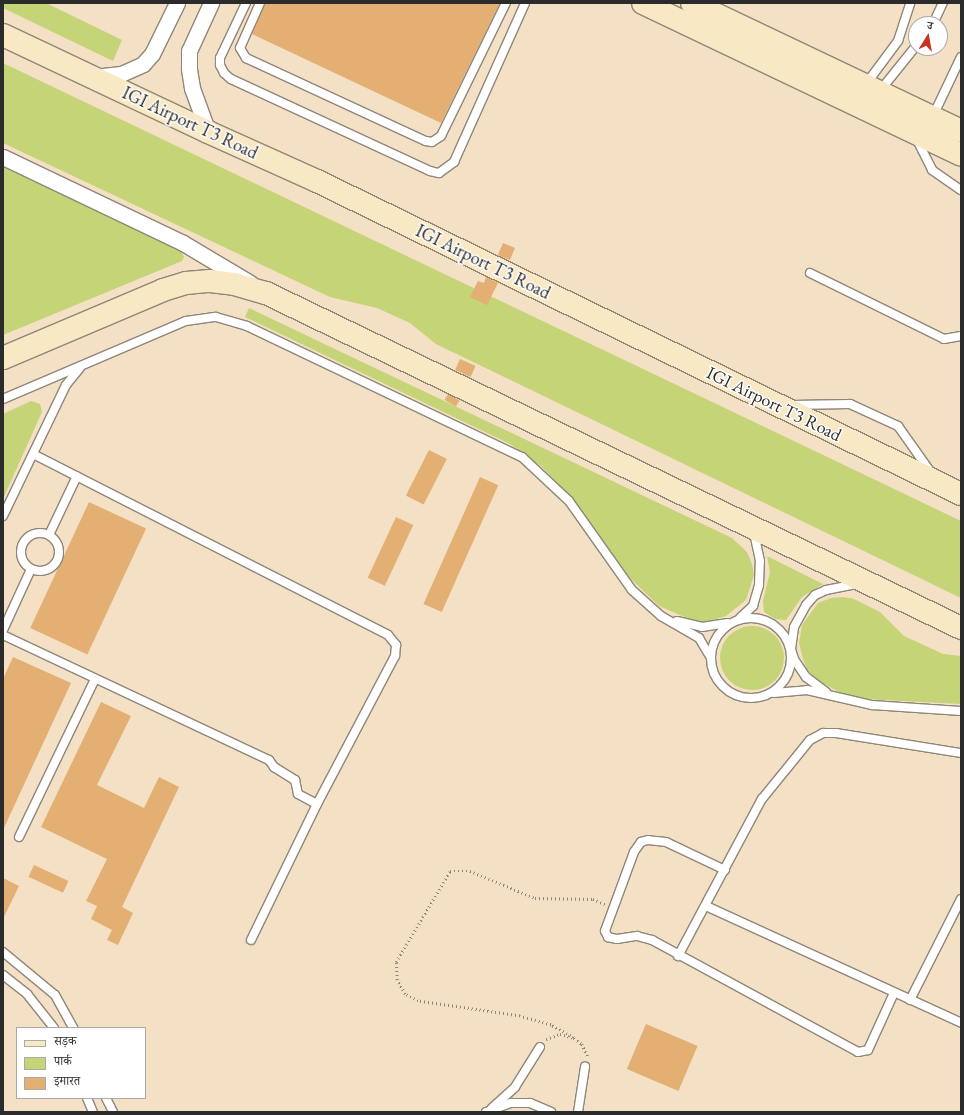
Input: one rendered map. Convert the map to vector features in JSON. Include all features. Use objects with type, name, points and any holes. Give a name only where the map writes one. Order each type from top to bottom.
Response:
[{"type":"main road","points":[[642,3],[866,98],[933,118],[961,131]]},
{"type":"main road","points":[[692,3],[866,98],[914,132],[961,155]]},
{"type":"main road","name":"IGI Airport T3 Road","points":[[3,35],[208,132],[317,181],[775,405],[961,494]]},
{"type":"main road","points":[[3,358],[163,290],[186,283],[210,281],[234,284],[266,292],[961,628]]},
{"type":"street","points":[[90,77],[122,74],[143,64],[152,54],[177,3]]},
{"type":"street","points":[[208,132],[192,88],[189,68],[190,51],[211,3]]},
{"type":"street","points":[[3,157],[183,243],[266,292]]},
{"type":"lane","points":[[246,3],[220,58],[220,65],[224,73],[231,79],[416,165],[439,173],[454,162],[525,3]]},
{"type":"lane","points":[[260,3],[240,48],[246,58],[426,141],[432,142],[441,136],[506,3]]},
{"type":"lane","points":[[866,98],[898,41],[910,3]]},
{"type":"lane","points":[[937,16],[943,3]]},
{"type":"lane","points":[[866,98],[908,54]]},
{"type":"lane","points":[[933,118],[961,57]]},
{"type":"lane","points":[[914,132],[932,170],[961,190]]},
{"type":"lane","points":[[810,273],[944,338],[961,336]]},
{"type":"lane","points":[[3,399],[186,321],[202,317],[216,317],[247,326],[522,457],[568,501],[632,590],[661,616],[699,638],[711,658],[713,671],[719,683],[728,692],[740,697],[754,698],[782,691],[800,690],[899,709],[961,711]]},
{"type":"lane","points":[[3,516],[66,385],[87,362]]},
{"type":"lane","points":[[775,405],[845,403],[891,422],[905,432],[939,484]]},
{"type":"lane","points":[[33,454],[393,640],[396,644],[395,656],[317,804],[251,940]]},
{"type":"lane","points":[[49,535],[76,476]]},
{"type":"lane","points":[[711,658],[718,636],[753,606],[761,573],[756,538],[752,531],[743,523]]},
{"type":"lane","points":[[33,534],[49,535],[59,547],[58,560],[43,571],[31,569],[23,560],[24,542],[33,534]]},
{"type":"lane","points":[[3,630],[31,569]]},
{"type":"lane","points":[[766,696],[784,682],[792,660],[791,649],[799,615],[815,596],[851,584],[875,587]]},
{"type":"lane","points":[[661,616],[702,627],[749,618],[763,620],[776,626],[785,636],[806,677],[834,697]]},
{"type":"lane","points":[[3,635],[95,679],[111,684],[269,760],[274,767],[295,780],[298,794],[317,804]]},
{"type":"lane","points":[[19,837],[95,679]]},
{"type":"lane","points":[[678,956],[764,796],[810,740],[816,736],[836,733],[961,753]]},
{"type":"lane","points":[[725,870],[674,845],[648,840],[637,847],[612,907],[605,931],[608,937],[646,938],[858,1052],[868,1050],[894,993]]},
{"type":"lane","points":[[910,1000],[961,899]]},
{"type":"lane","points":[[706,906],[961,1023]]},
{"type":"lane","points":[[3,952],[55,996],[72,1027]]},
{"type":"lane","points":[[3,975],[27,994],[53,1027]]},
{"type":"lane","points":[[489,1110],[515,1087],[540,1047]]},
{"type":"lane","points":[[578,1112],[585,1067]]},
{"type":"lane","points":[[87,1099],[93,1112]]},
{"type":"lane","points":[[106,1099],[113,1112]]},
{"type":"lane","points":[[489,1110],[510,1103],[530,1103],[551,1112]]},
{"type":"path","points":[[585,1067],[588,1056],[582,1044],[551,1025],[520,1016],[418,1001],[405,994],[397,980],[396,962],[450,871],[470,871],[534,898],[593,899],[612,907]]},
{"type":"path","points":[[540,1047],[546,1039],[560,1034],[574,1038]]},
{"type":"green space","points":[[3,3],[46,3],[122,40],[113,61],[3,8]]},
{"type":"green space","points":[[3,63],[961,521],[961,598],[436,344],[410,323],[377,308],[330,297],[3,143]]},
{"type":"green space","points":[[3,164],[180,249],[184,257],[182,261],[3,335]]},
{"type":"green space","points":[[249,308],[732,538],[747,552],[752,564],[754,575],[746,600],[726,616],[710,621],[694,621],[659,606],[627,575],[571,497],[541,466],[510,444],[245,317]]},
{"type":"green space","points":[[31,401],[40,404],[42,412],[3,499],[3,414]]},
{"type":"green space","points":[[767,556],[823,584],[802,597],[786,620],[775,619],[764,612],[763,601],[770,572]]},
{"type":"green space","points":[[843,597],[854,599],[880,612],[904,636],[943,654],[961,656],[961,704],[864,699],[843,694],[817,680],[807,669],[803,659],[799,643],[802,625],[818,603],[831,598]]},
{"type":"green space","points":[[752,626],[770,631],[775,635],[779,640],[784,658],[779,676],[775,681],[770,685],[752,690],[734,685],[729,681],[725,676],[720,658],[725,640],[729,635],[734,631]]},
{"type":"building","points":[[265,3],[500,3],[441,123],[252,34]]},
{"type":"building","points":[[503,243],[515,248],[510,260],[498,255]]},
{"type":"building","points":[[486,277],[498,283],[487,305],[470,297],[478,281],[484,283]]},
{"type":"building","points":[[460,359],[476,366],[471,377],[455,370]]},
{"type":"building","points":[[448,394],[459,400],[456,406],[445,400]]},
{"type":"building","points":[[429,450],[447,459],[424,505],[406,495]]},
{"type":"building","points":[[480,477],[498,485],[442,612],[423,604]]},
{"type":"building","points":[[89,502],[146,529],[87,655],[30,628]]},
{"type":"building","points":[[396,517],[413,525],[385,586],[368,578]]},
{"type":"building","points":[[13,657],[71,683],[3,830],[3,679]]},
{"type":"building","points":[[101,702],[131,716],[97,785],[144,808],[159,777],[179,787],[122,907],[133,913],[118,945],[107,940],[112,930],[91,919],[97,906],[86,901],[107,859],[41,827]]},
{"type":"building","points":[[34,865],[68,881],[63,893],[29,877]]},
{"type":"building","points":[[3,878],[19,886],[3,919]]},
{"type":"building","points":[[646,1024],[698,1046],[678,1091],[627,1069]]}]
